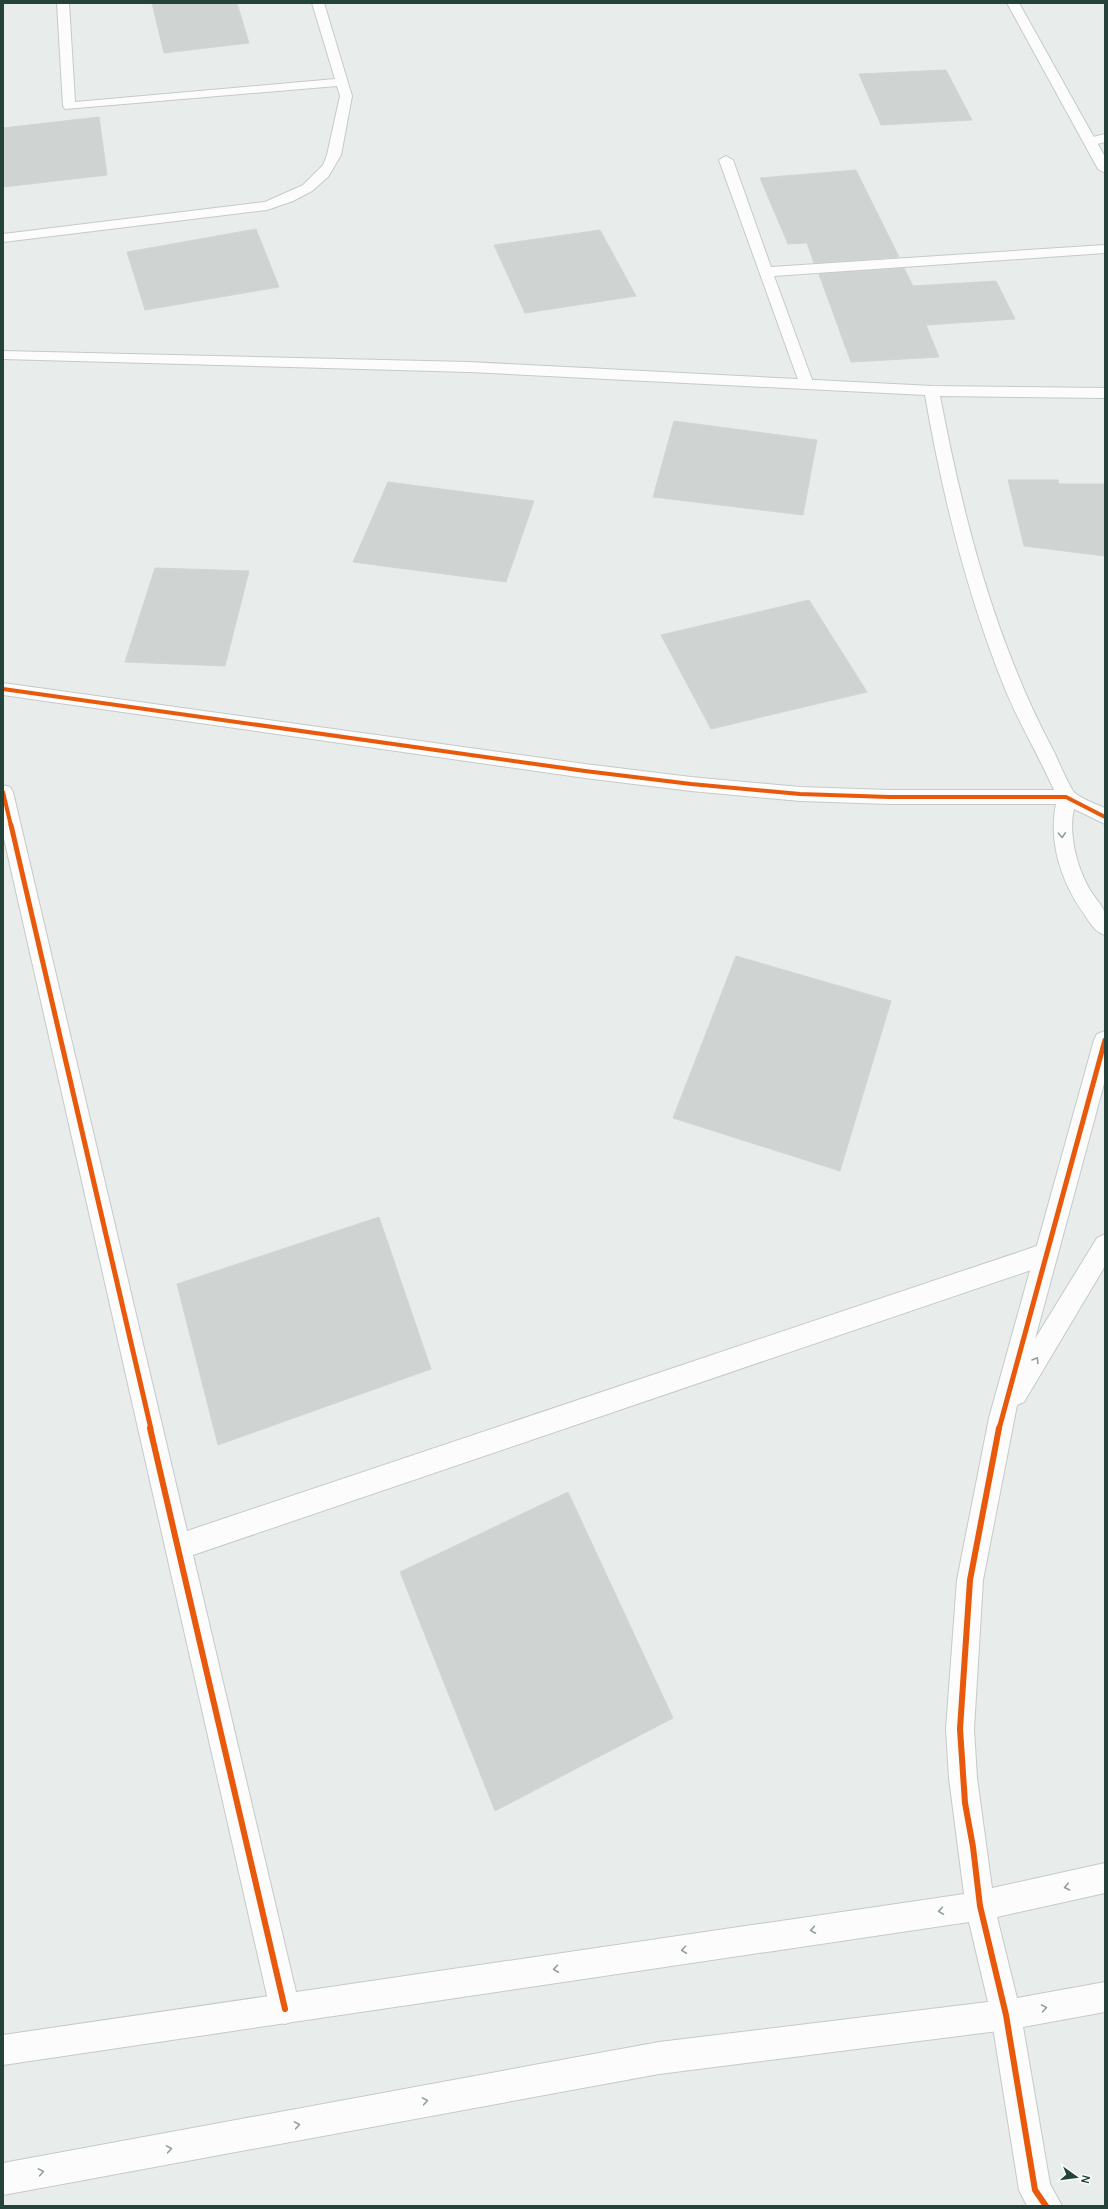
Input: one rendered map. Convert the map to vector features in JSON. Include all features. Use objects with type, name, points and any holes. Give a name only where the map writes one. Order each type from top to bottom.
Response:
[{"type":"street","points":[[63,3],[68,106],[342,82]]},
{"type":"street","points":[[3,238],[267,206],[296,194],[318,180],[332,163],[346,96],[318,3]]},
{"type":"street","points":[[1014,3],[1105,169]]},
{"type":"street","points":[[1090,142],[1105,138]]},
{"type":"street","points":[[726,160],[806,385]]},
{"type":"street","points":[[766,272],[1105,249]]},
{"type":"street","points":[[3,355],[469,367],[932,391],[1105,394]]},
{"type":"street","points":[[932,391],[943,455],[960,524],[982,599],[1012,684],[1066,796],[1062,819],[1062,831],[1069,868],[1080,893],[1105,927]]},
{"type":"street","points":[[3,689],[585,771],[691,784],[800,794],[889,797],[978,798],[1066,796],[1105,817]]},
{"type":"street","points":[[3,792],[285,2009]]},
{"type":"street","points":[[1046,2206],[1035,2190],[1006,2015],[980,1906],[973,1847],[965,1803],[960,1729],[970,1580],[1001,1418],[1105,1040]]},
{"type":"street","points":[[1001,1418],[1105,1245]]},
{"type":"street","points":[[178,1547],[1046,1254]]},
{"type":"street","points":[[3,2050],[980,1906],[1105,1878]]},
{"type":"street","points":[[3,2179],[659,2058],[1006,2015],[1105,1997]]},
{"type":"building","points":[[152,3],[237,3],[249,43],[164,53]]},
{"type":"building","points":[[946,70],[972,120],[881,125],[859,74]]},
{"type":"building","points":[[99,117],[107,175],[3,187],[3,128]]},
{"type":"building","points":[[856,170],[899,257],[814,263],[807,243],[788,244],[760,178]]},
{"type":"building","points":[[256,229],[279,287],[145,310],[127,252]]},
{"type":"building","points":[[600,230],[636,296],[525,313],[494,245]]},
{"type":"building","points":[[904,268],[913,286],[996,281],[1015,319],[926,325],[939,357],[851,362],[819,274]]},
{"type":"building","points":[[674,421],[817,440],[803,515],[653,497]]},
{"type":"building","points":[[1008,480],[1058,480],[1059,484],[1105,484],[1105,556],[1024,546]]},
{"type":"building","points":[[388,482],[534,501],[506,582],[353,562]]},
{"type":"building","points":[[155,568],[249,571],[225,666],[125,662]]},
{"type":"building","points":[[809,600],[867,692],[711,729],[661,635]]},
{"type":"building","points":[[736,956],[891,1001],[840,1171],[673,1118]]},
{"type":"building","points":[[379,1217],[431,1369],[218,1445],[177,1284]]},
{"type":"building","points":[[568,1492],[673,1718],[495,1811],[400,1572]]},
{"type":"cycle path","points":[[3,689],[585,771],[691,784],[800,794],[889,797],[1066,797],[1105,817]]},
{"type":"cycle path","points":[[3,792],[285,2009]]},
{"type":"cycle path","points":[[1046,2206],[1035,2190],[1006,2015],[980,1906],[973,1847],[965,1803],[960,1729],[970,1580],[1001,1418],[1105,1040]]}]
